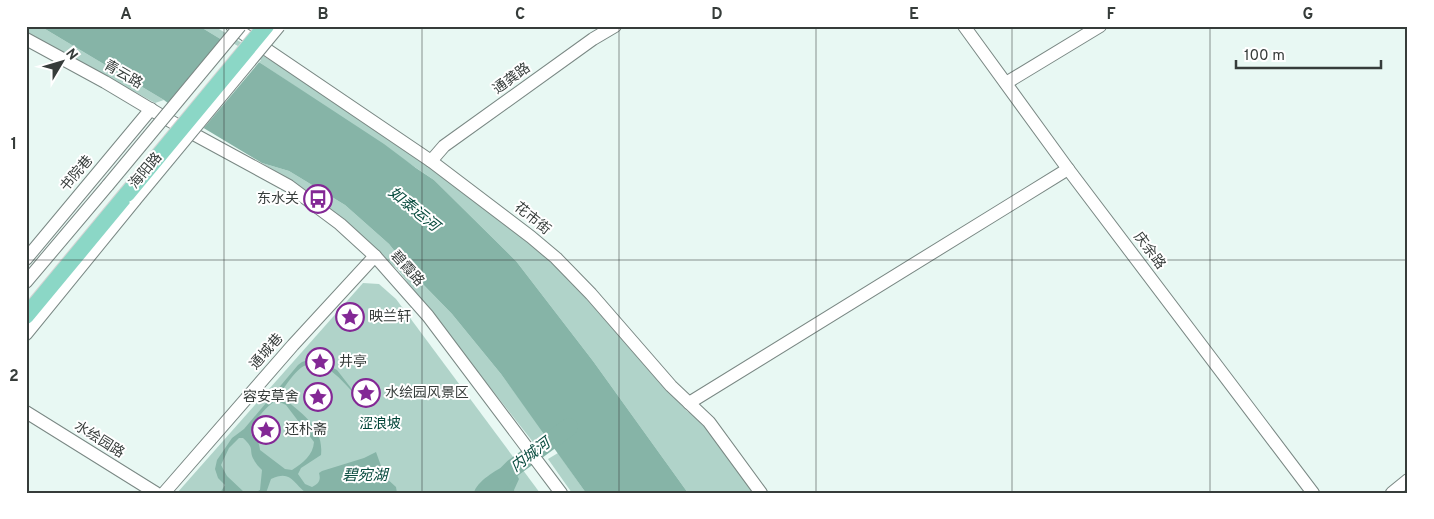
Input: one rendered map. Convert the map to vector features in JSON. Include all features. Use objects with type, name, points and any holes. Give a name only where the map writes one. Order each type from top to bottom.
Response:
[{"type":"main road","name":"海阳路","points":[[26,316],[122,192],[255,26]]},
{"type":"main road","name":"海阳路","points":[[26,299],[266,26]]},
{"type":"street","name":"花市街","points":[[232,26],[431,161],[556,258],[591,294],[672,386],[709,422],[760,493]]},
{"type":"street","points":[[26,334],[122,192],[240,26]]},
{"type":"street","points":[[26,282],[122,192],[279,26]]},
{"type":"street","name":"通龚路","points":[[431,161],[444,146],[615,26]]},
{"type":"street","name":"庆余路","points":[[964,26],[1068,169],[1312,493]]},
{"type":"street","points":[[1006,83],[1100,26]]},
{"type":"street","name":"青云路","points":[[26,39],[106,82],[177,125]]},
{"type":"street","name":"书院巷","points":[[26,259],[151,109]]},
{"type":"street","name":"碧霞路","points":[[177,125],[290,186],[340,224],[375,256],[428,316],[561,493]]},
{"type":"street","points":[[689,403],[1068,169]]},
{"type":"street","name":"通城巷","points":[[164,493],[293,345],[375,256]]},
{"type":"street","name":"水绘园路","points":[[26,412],[156,493]]},
{"type":"street","points":[[1392,493],[1408,480]]},
{"type":"green space","points":[[26,26],[40,26],[164,100],[155,103],[26,32]]},
{"type":"green space","points":[[199,26],[214,26],[321,91],[436,172],[557,265],[687,411],[705,424],[756,493],[688,493],[593,361],[516,261],[434,180],[262,64]]},
{"type":"green space","points":[[262,163],[289,171],[345,205],[389,244],[412,273],[452,314],[501,374],[545,434],[533,442],[398,270],[315,197]]},
{"type":"green space","name":"水绘园风景区","points":[[363,283],[379,284],[396,299],[540,493],[177,493]]},
{"type":"green space","points":[[558,453],[586,493],[572,493],[548,459]]},
{"type":"water","name":"如泰运河","points":[[40,26],[199,26],[262,64],[384,144],[434,180],[516,261],[593,361],[688,493],[586,493],[501,374],[452,314],[412,273],[389,244],[345,205],[289,171],[262,163],[187,118],[164,100]]},
{"type":"water","name":"碧宛湖","points":[[312,352],[315,359],[337,370],[365,406],[346,384],[321,365],[312,364],[304,366],[295,373],[283,389],[283,397],[304,415],[315,428],[321,445],[321,455],[301,468],[298,474],[305,484],[312,487],[319,482],[319,473],[322,471],[364,458],[376,452],[385,477],[396,487],[397,493],[306,493],[291,478],[283,476],[271,479],[266,493],[254,493],[260,490],[262,470],[252,456],[251,447],[243,438],[239,438],[229,448],[221,465],[227,476],[245,493],[220,493],[225,485],[218,478],[215,469],[217,460],[232,438],[244,429],[298,365],[308,360]],"holes":[[[276,400],[286,405],[314,442],[312,451],[307,458],[292,470],[285,469],[260,450],[251,432],[257,419]]]},
{"type":"water","points":[[507,465],[513,468],[519,479],[514,490],[515,493],[474,493],[483,480]]},
{"type":"pier","points":[[223,37],[261,60],[202,130],[185,121],[166,105]]},
{"type":"waterway","name":"内城河","points":[[488,493],[513,468],[569,427]]},
{"type":"place","name":"东水关","points":[[318,199]]},
{"type":"place","name":"映兰轩","points":[[350,317]]},
{"type":"place","name":"井亭","points":[[320,362]]},
{"type":"place","name":"水绘园风景区","points":[[366,393]]},
{"type":"place","name":"容安草舍","points":[[318,397]]},
{"type":"place","name":"还朴斋","points":[[266,430]]},
{"type":"park label","name":"涩浪坡","points":[[380,424]]}]
